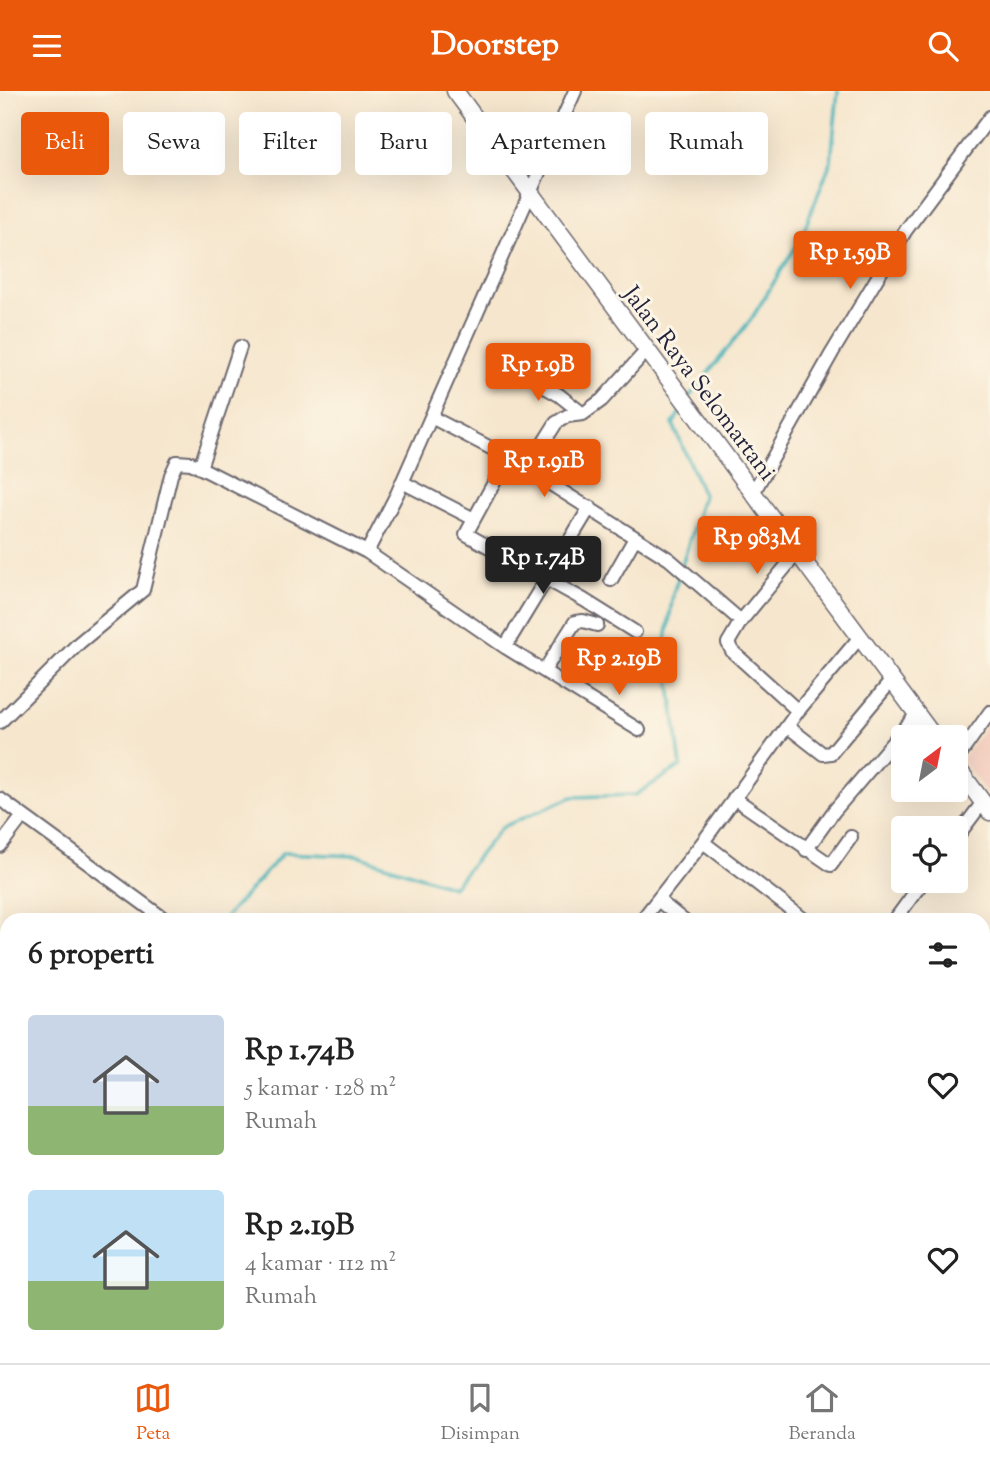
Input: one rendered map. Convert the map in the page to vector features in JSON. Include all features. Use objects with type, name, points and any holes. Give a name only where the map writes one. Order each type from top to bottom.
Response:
[{"type":"main road","name":"Jalan Raya Selomartani","points":[[455,91],[925,725]]},
{"type":"main road","points":[[968,782],[986,807]]},
{"type":"street","points":[[367,552],[402,482],[576,91]]},
{"type":"street","points":[[753,493],[832,353],[906,230],[990,117]]},
{"type":"street","points":[[200,468],[240,347]]},
{"type":"street","points":[[527,469],[556,423],[567,416],[583,414],[602,400],[647,350]]},
{"type":"street","points":[[523,358],[541,372],[545,387],[583,414]]},
{"type":"street","points":[[430,417],[508,457],[590,507],[688,573],[741,621]]},
{"type":"street","points":[[508,457],[466,534],[635,632]]},
{"type":"street","points":[[0,722],[79,643],[144,590],[175,465],[177,462],[186,462],[367,552],[505,647],[639,730]]},
{"type":"street","points":[[402,482],[474,519]]},
{"type":"street","points":[[505,647],[590,507]]},
{"type":"street","points":[[611,580],[635,538]]},
{"type":"street","points":[[797,553],[741,621],[728,643],[732,651],[798,711]]},
{"type":"street","points":[[544,671],[575,622],[597,625]]},
{"type":"street","points":[[647,913],[703,842],[786,726],[860,637]]},
{"type":"street","points":[[786,726],[823,754],[831,753],[892,680]]},
{"type":"street","points":[[968,742],[990,712]]},
{"type":"street","points":[[806,850],[834,811],[917,714]]},
{"type":"street","points":[[734,798],[831,865],[851,837]]},
{"type":"street","points":[[0,799],[156,913]]},
{"type":"street","points":[[968,826],[986,807]]},
{"type":"street","points":[[0,846],[23,816]]},
{"type":"street","points":[[703,842],[796,913]]},
{"type":"street","points":[[900,913],[914,893]]},
{"type":"street","points":[[658,900],[674,913]]},
{"type":"shaded area","points":[[990,720],[989,796],[968,769],[968,750]]},
{"type":"waterway","points":[[689,397],[752,318],[801,238],[831,161],[838,91]]},
{"type":"waterway","points":[[682,565],[703,495],[673,424],[683,407]]},
{"type":"waterway","points":[[229,913],[283,853],[358,856],[453,887],[502,827],[572,797],[635,795],[681,766],[665,648],[673,594],[680,572]]}]
